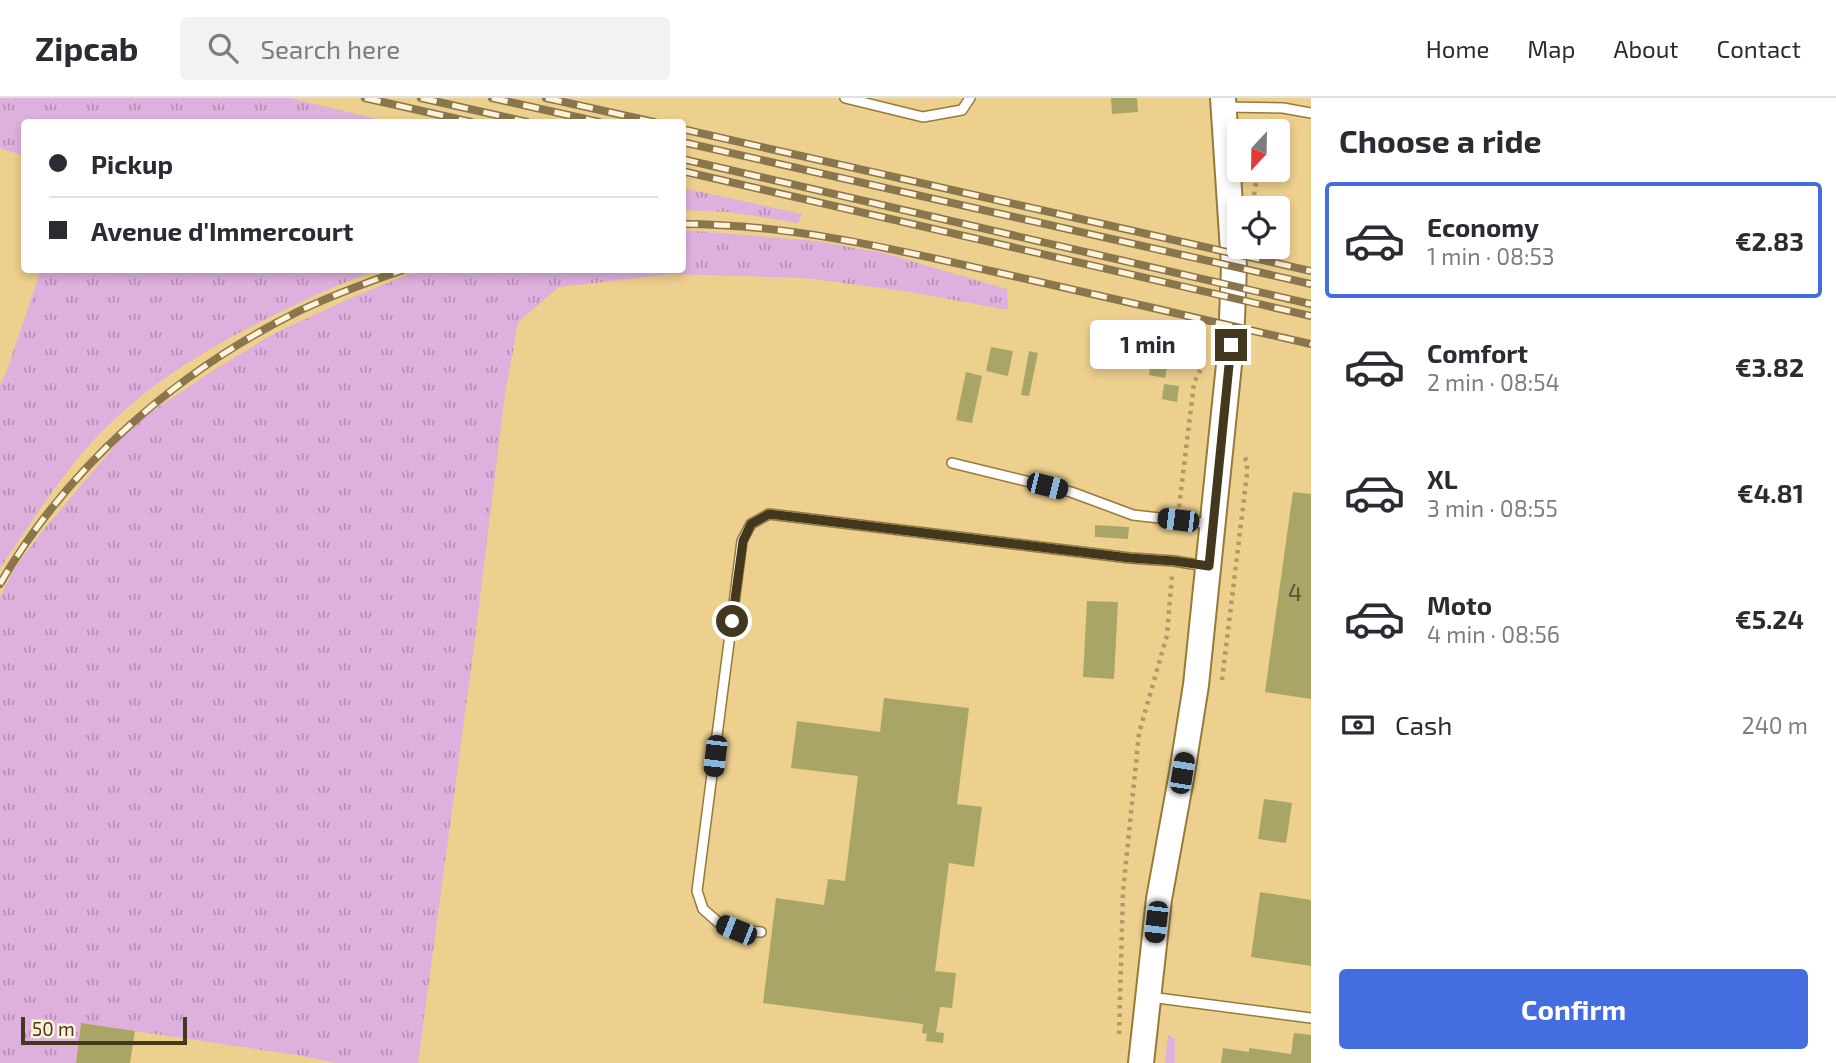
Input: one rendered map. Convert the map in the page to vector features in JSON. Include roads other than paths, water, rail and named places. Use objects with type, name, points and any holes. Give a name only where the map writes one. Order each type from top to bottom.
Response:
[{"type":"main road","points":[[1141,1063],[1160,890],[1196,685],[1231,345],[1232,230],[1223,103]]},
{"type":"lane","points":[[845,98],[923,117],[962,110],[970,98]]},
{"type":"lane","points":[[1223,103],[1311,113]]},
{"type":"lane","points":[[952,463],[1071,492],[1133,515],[1212,524]]},
{"type":"lane","points":[[761,932],[736,930],[719,923],[703,909],[697,891],[743,541],[751,524],[769,514],[1209,566]]},
{"type":"lane","points":[[1148,997],[1311,1018]]},
{"type":"railway","points":[[365,98],[458,119]]},
{"type":"railway","points":[[421,98],[514,119]]},
{"type":"railway","points":[[492,98],[586,119]]},
{"type":"railway","points":[[546,98],[640,119]]},
{"type":"railway","points":[[686,130],[1311,271]]},
{"type":"railway","points":[[686,143],[1311,284]]},
{"type":"railway","points":[[686,160],[1311,304]]},
{"type":"railway","points":[[686,172],[1311,316]]},
{"type":"railway","points":[[686,224],[760,228],[876,246],[1311,344]]},
{"type":"railway","points":[[0,584],[28,541],[92,461],[169,393],[254,335],[299,311],[395,273]]}]
